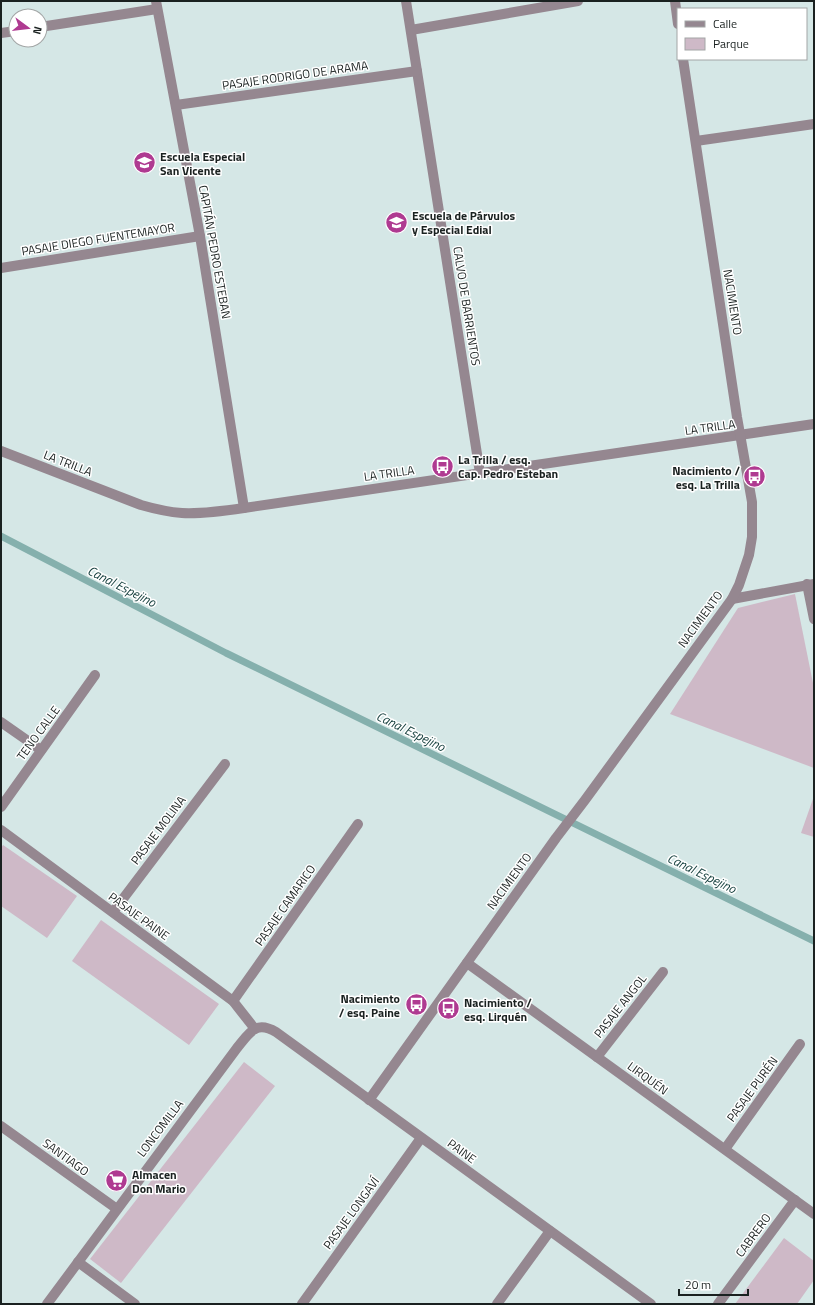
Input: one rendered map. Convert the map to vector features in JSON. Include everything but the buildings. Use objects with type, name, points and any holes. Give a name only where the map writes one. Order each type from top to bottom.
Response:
[{"type":"street","name":"CALVO DE BARRIENTOS","points":[[406,1],[480,473]]},
{"type":"street","points":[[411,30],[578,1]]},
{"type":"street","points":[[674,1],[677,18]]},
{"type":"street","points":[[48,25],[157,5]]},
{"type":"street","name":"CAPITÁN PEDRO ESTEBAN","points":[[157,5],[200,236],[244,508]]},
{"type":"street","name":"NACIMIENTO","points":[[369,1100],[556,838],[732,598],[739,585],[749,555],[752,526],[752,502],[740,436],[683,60]]},
{"type":"street","name":"PASAJE RODRIGO DE ARAMA","points":[[176,105],[417,71]]},
{"type":"street","points":[[696,141],[814,124]]},
{"type":"street","name":"PASAJE DIEGO FUENTEMAYOR","points":[[1,268],[200,236]]},
{"type":"street","name":"LA TRILLA","points":[[1,451],[141,505],[160,510],[182,513],[244,508],[814,424]]},
{"type":"street","points":[[732,598],[775,592],[811,584],[814,619]]},
{"type":"street","name":"TENO CALLE","points":[[1,807],[95,675]]},
{"type":"street","points":[[1,722],[41,750]]},
{"type":"street","name":"PASAJE MOLINA","points":[[113,912],[225,764]]},
{"type":"street","name":"PASAJE CAMARICO","points":[[233,1000],[358,824]]},
{"type":"street","name":"PASAJE PAINE","points":[[1,830],[233,1000],[255,1029]]},
{"type":"street","name":"LIRQUÉN","points":[[467,963],[814,1214]]},
{"type":"street","name":"PASAJE ANGOL","points":[[597,1057],[663,972]]},
{"type":"street","name":"PAINE","points":[[255,1029],[261,1026],[268,1027],[276,1032],[651,1304]]},
{"type":"street","name":"LONCOMILLA","points":[[47,1304],[237,1048],[255,1029]]},
{"type":"street","name":"PASAJE PURÉN","points":[[725,1149],[800,1044]]},
{"type":"street","name":"SANTIAGO","points":[[1,1126],[117,1209]]},
{"type":"street","name":"PASAJE LONGAVÍ","points":[[302,1304],[422,1138]]},
{"type":"street","name":"CABRERO","points":[[718,1304],[794,1200]]},
{"type":"street","points":[[497,1304],[550,1231]]},
{"type":"street","points":[[78,1262],[135,1304]]},
{"type":"green space","points":[[795,594],[814,688],[814,768],[670,714],[738,608]]},
{"type":"green space","points":[[814,796],[814,837],[801,833]]},
{"type":"green space","points":[[3,845],[77,896],[47,938],[1,906],[1,848]]},
{"type":"green space","points":[[101,920],[219,1004],[189,1045],[72,961]]},
{"type":"green space","points":[[244,1062],[275,1086],[121,1283],[90,1259]]},
{"type":"green space","points":[[784,1238],[814,1261],[814,1280],[797,1304],[735,1304]]},
{"type":"waterway","name":"Canal Espejino","points":[[1,536],[226,653],[814,941]]},
{"type":"place","name":"Escuela Especial San Vicente","points":[[145,163]]},
{"type":"place","name":"Escuela de Párvulos y Especial Edial","points":[[397,222]]},
{"type":"place","name":"La Trilla / esq. Cap. Pedro Esteban","points":[[442,466]]},
{"type":"place","name":"Nacimiento / esq. La Trilla","points":[[755,477]]},
{"type":"place","name":"Nacimiento / esq. Paine","points":[[416,1005]]},
{"type":"place","name":"Nacimiento / esq. Lirquén","points":[[449,1009]]},
{"type":"place","name":"Almacen Don Mario","points":[[117,1181]]}]
